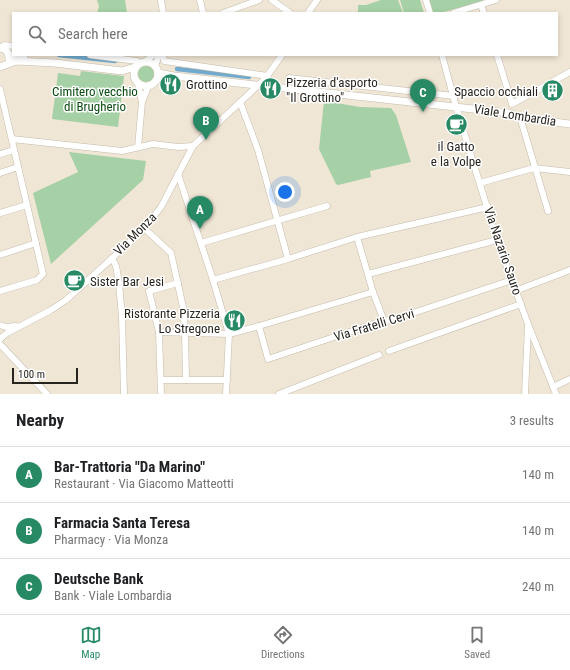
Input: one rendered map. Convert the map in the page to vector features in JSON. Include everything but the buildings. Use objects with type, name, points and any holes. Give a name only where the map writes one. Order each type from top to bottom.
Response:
[{"type":"main road","points":[[1,48],[6,50],[9,55],[12,56]]},
{"type":"main road","points":[[2,66],[9,55]]},
{"type":"main road","points":[[15,56],[56,63],[122,71],[130,75],[143,86],[148,87],[156,82],[157,69],[152,63],[140,64],[122,71]]},
{"type":"main road","points":[[2,66],[16,61],[56,63]]},
{"type":"main road","points":[[136,81],[134,70],[140,64]]},
{"type":"main road","name":"Viale Lombardia","points":[[157,69],[174,76],[509,113],[520,117],[570,124]]},
{"type":"main road","name":"Viale Lombardia","points":[[156,82],[174,76]]},
{"type":"street","points":[[160,0],[163,12]]},
{"type":"street","points":[[200,0],[203,12]]},
{"type":"street","points":[[226,12],[258,0]]},
{"type":"street","points":[[272,0],[289,12]]},
{"type":"street","points":[[309,12],[317,0]]},
{"type":"street","points":[[426,0],[430,12]]},
{"type":"street","points":[[457,12],[496,0]]},
{"type":"street","points":[[482,5],[484,12]]},
{"type":"street","points":[[1,48],[4,45],[12,46]]},
{"type":"street","points":[[98,56],[137,61],[140,64],[152,56]]},
{"type":"street","points":[[157,69],[159,56]]},
{"type":"street","points":[[163,56],[164,61],[268,76]]},
{"type":"street","name":"Via Monza","points":[[1,337],[19,325],[61,304],[144,228],[161,207],[193,146],[268,76],[281,56]]},
{"type":"street","name":"Via Nazario Sauro","points":[[442,56],[456,107],[497,240],[515,291],[556,394]]},
{"type":"street","points":[[497,56],[512,104],[570,72]]},
{"type":"street","points":[[288,78],[454,96]]},
{"type":"street","points":[[136,81],[142,102]]},
{"type":"street","points":[[138,146],[142,102],[148,87]]},
{"type":"street","points":[[0,89],[43,274],[37,280],[0,292]]},
{"type":"street","points":[[240,102],[259,152],[288,259]]},
{"type":"street","points":[[520,117],[548,211]]},
{"type":"street","points":[[12,139],[122,151],[138,146],[153,144],[178,147],[193,146]]},
{"type":"street","points":[[178,147],[185,159]]},
{"type":"street","points":[[0,154],[14,150]]},
{"type":"street","points":[[0,173],[18,167]]},
{"type":"street","points":[[480,183],[534,168],[570,172]]},
{"type":"street","points":[[178,174],[229,334],[226,394]]},
{"type":"street","points":[[0,213],[27,205]]},
{"type":"street","points":[[201,243],[327,206]]},
{"type":"street","points":[[213,280],[288,259],[356,237],[488,207]]},
{"type":"street","points":[[144,228],[171,253],[184,307],[186,380]]},
{"type":"street","points":[[356,237],[373,292],[384,321]]},
{"type":"street","points":[[368,274],[497,240]]},
{"type":"street","points":[[0,255],[36,244]]},
{"type":"street","points":[[112,258],[116,266],[119,283],[122,317],[124,394]]},
{"type":"street","points":[[515,291],[570,270]]},
{"type":"street","name":"Via Fratelli Cervi","points":[[259,326],[268,359],[512,280]]},
{"type":"street","points":[[161,394],[159,332],[150,291],[178,284]]},
{"type":"street","points":[[159,332],[229,334],[373,292]]},
{"type":"street","points":[[389,351],[521,304]]},
{"type":"street","points":[[525,394],[528,324]]},
{"type":"street","name":"Via Monza","points":[[0,326],[11,327],[19,325]]},
{"type":"street","points":[[0,326],[2,331],[1,337],[18,362]]},
{"type":"street","points":[[0,344],[47,394]]},
{"type":"street","points":[[279,394],[378,355]]},
{"type":"street","points":[[553,386],[570,379]]},
{"type":"street","points":[[161,380],[227,380]]},
{"type":"green space","points":[[97,0],[125,0],[127,12],[97,12],[99,6]]},
{"type":"green space","points":[[381,0],[398,0],[403,12],[358,12],[358,5],[366,5]]},
{"type":"green space","points":[[400,0],[420,0],[424,12],[404,12]]},
{"type":"green space","points":[[427,0],[487,0],[444,12],[431,12]]},
{"type":"green space","points":[[146,66],[152,68],[154,74],[152,80],[146,82],[140,80],[138,74],[140,68]]},
{"type":"green space","name":"Cimitero vecchio di Brugherio","points":[[81,71],[124,76],[118,127],[52,119],[58,73],[80,76]]},
{"type":"green space","points":[[324,101],[360,107],[391,108],[396,115],[411,162],[370,171],[371,177],[338,185],[336,184],[319,149]]},
{"type":"green space","points":[[69,152],[146,161],[143,180],[51,264],[33,193],[78,172]]},
{"type":"waterway","points":[[68,56],[115,61]]},
{"type":"waterway","points":[[177,69],[249,77]]},
{"type":"place","name":"Grottino","points":[[171,84]]},
{"type":"place","name":"Pizzeria d'asporto \"Il Grottino\"","points":[[271,89]]},
{"type":"place","name":"Spaccio occhiali","points":[[553,91]]},
{"type":"place","name":"Deutsche Bank","points":[[423,112]]},
{"type":"place","name":"il Gatto e la Volpe","points":[[456,124]]},
{"type":"place","name":"Farmacia Santa Teresa","points":[[206,140]]},
{"type":"place","name":"Bar-Trattoria \"Da Marino\"","points":[[200,229]]},
{"type":"place","name":"Sister Bar Jesi","points":[[75,281]]},
{"type":"place","name":"Ristorante Pizzeria Lo Stregone","points":[[235,320]]}]
